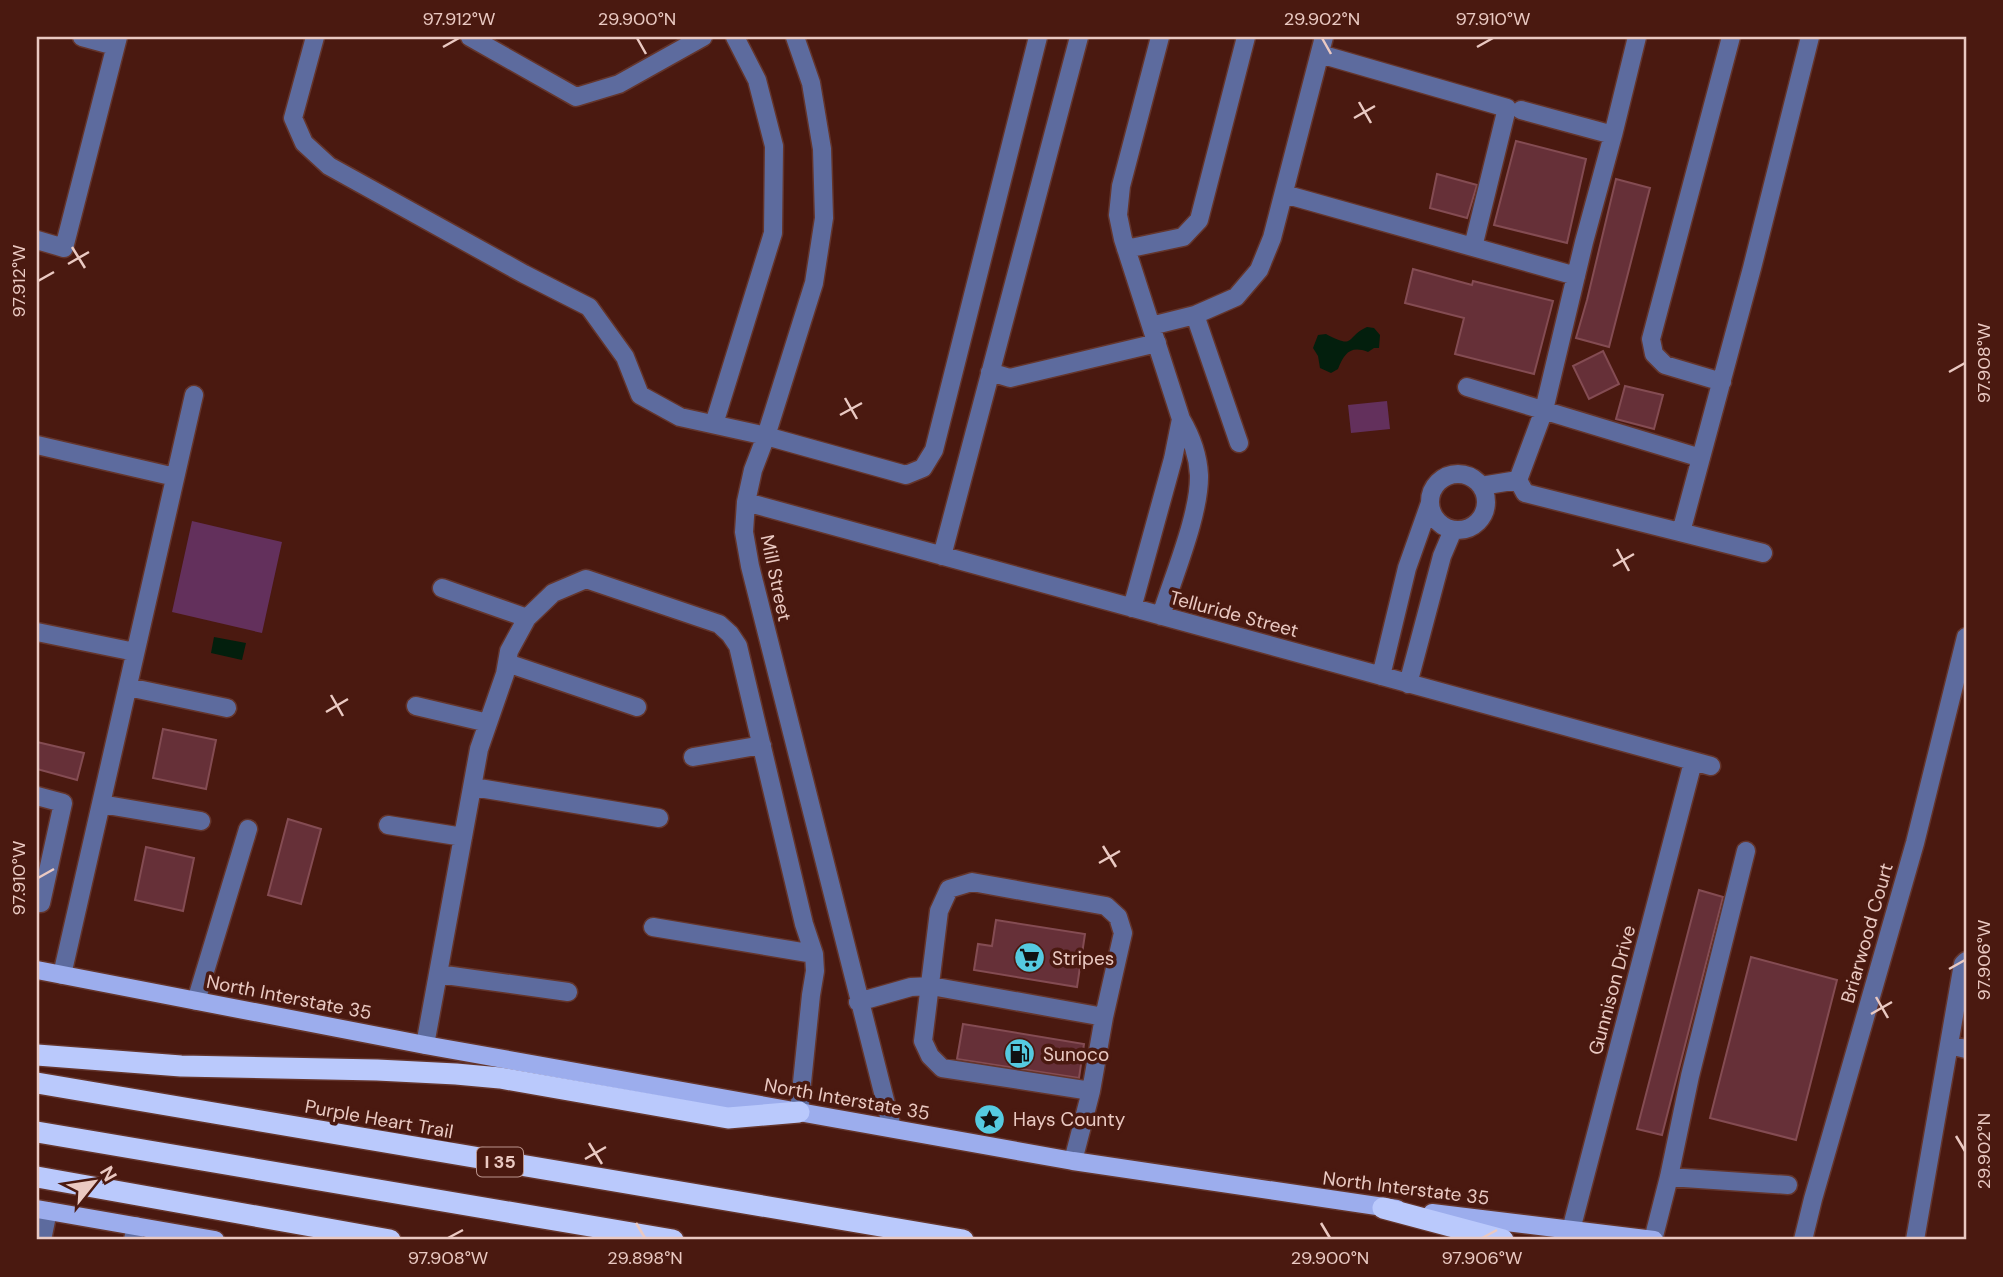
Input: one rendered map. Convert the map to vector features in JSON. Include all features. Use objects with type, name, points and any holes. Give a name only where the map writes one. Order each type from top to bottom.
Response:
[{"type":"highway","points":[[37,1055],[192,1067],[377,1069],[456,1074],[500,1078],[728,1118],[799,1112]]},
{"type":"highway","name":"Purple Heart Trail","points":[[37,1083],[963,1240]]},
{"type":"highway","points":[[37,1132],[673,1240]]},
{"type":"highway","points":[[37,1177],[390,1240]]},
{"type":"highway","points":[[1383,1208],[1503,1240]]},
{"type":"main road","name":"North Interstate 35","points":[[37,970],[425,1045],[1073,1161],[1383,1208],[1653,1240]]},
{"type":"main road","points":[[42,1210],[134,1233],[215,1240]]},
{"type":"street","points":[[37,240],[64,248],[117,41],[82,37]]},
{"type":"street","points":[[315,37],[293,118],[304,143],[330,166],[589,307],[625,357],[640,395],[680,417],[766,436],[897,474],[914,473],[923,468],[931,458],[1038,37]]},
{"type":"street","points":[[470,37],[576,97],[619,85],[703,37]]},
{"type":"street","points":[[714,424],[773,233],[774,146],[757,80],[735,37]]},
{"type":"street","name":"Mill Street","points":[[795,37],[811,83],[822,149],[824,218],[814,283],[753,470],[746,502],[744,531],[750,566],[858,1002],[892,1128]]},
{"type":"street","points":[[942,556],[1079,37]]},
{"type":"street","points":[[1160,37],[1121,186],[1118,215],[1126,249],[1181,419],[1193,441],[1199,472],[1198,498],[1161,616]]},
{"type":"street","points":[[1126,249],[1183,237],[1199,220],[1246,37]]},
{"type":"street","points":[[1637,37],[1544,410],[1518,480],[1525,493],[1763,553]]},
{"type":"street","points":[[1721,382],[1665,365],[1654,354],[1651,339],[1731,37]]},
{"type":"street","points":[[1681,532],[1810,37]]},
{"type":"street","points":[[990,372],[1010,378],[1154,334],[1236,297],[1259,270],[1272,238],[1322,45],[1507,107],[1473,247]]},
{"type":"street","points":[[1521,110],[1613,135]]},
{"type":"street","points":[[1284,194],[1576,276]]},
{"type":"street","points":[[1195,314],[1240,443]]},
{"type":"street","points":[[1467,387],[1701,458]]},
{"type":"street","points":[[62,975],[194,395]]},
{"type":"street","points":[[1132,608],[1181,419]]},
{"type":"street","points":[[37,445],[175,477]]},
{"type":"street","points":[[1381,676],[1403,582],[1432,493],[1437,484],[1454,474],[1465,475],[1481,486],[1486,496],[1486,508],[1482,518],[1474,526],[1464,530],[1453,530],[1437,520],[1430,503]]},
{"type":"street","points":[[1481,486],[1518,480]]},
{"type":"street","name":"Telluride Street","points":[[746,502],[1702,764]]},
{"type":"street","points":[[1158,515],[1190,523]]},
{"type":"street","points":[[1408,684],[1441,556],[1453,530]]},
{"type":"street","points":[[425,1045],[480,749],[509,650],[527,618],[553,593],[586,579],[719,624],[738,646],[804,924],[814,954],[815,971],[799,1112]]},
{"type":"street","points":[[1403,582],[1432,592]]},
{"type":"street","points":[[442,588],[527,618]]},
{"type":"street","points":[[37,632],[135,652]]},
{"type":"street","name":"Briarwood Court","points":[[1803,1240],[1915,843],[1966,637]]},
{"type":"street","points":[[507,663],[637,707]]},
{"type":"street","points":[[128,687],[227,708]]},
{"type":"street","points":[[416,706],[488,723]]},
{"type":"street","points":[[694,757],[762,745]]},
{"type":"street","name":"Gunnison Drive","points":[[1571,1230],[1702,764]]},
{"type":"street","points":[[473,787],[659,818]]},
{"type":"street","points":[[37,796],[63,803],[45,844],[41,904],[37,903]]},
{"type":"street","points":[[101,804],[201,821]]},
{"type":"street","points":[[388,825],[463,836]]},
{"type":"street","points":[[197,1001],[248,829]]},
{"type":"street","points":[[1653,1240],[1690,1076],[1746,851]]},
{"type":"street","points":[[1073,1161],[1091,1091],[1122,933],[1118,917],[1106,906],[972,882],[949,889],[939,911],[923,1041],[930,1056],[942,1068],[1091,1091]]},
{"type":"street","points":[[653,926],[814,954]]},
{"type":"street","points":[[1915,1240],[1958,1047],[1963,964],[1966,961]]},
{"type":"street","points":[[438,974],[568,992]]},
{"type":"street","points":[[858,1002],[911,988],[931,986],[1104,1017]]},
{"type":"street","points":[[1669,1177],[1788,1185]]},
{"type":"street","points":[[42,1210],[42,1240]]},
{"type":"shaded area","points":[[1367,327],[1374,328],[1380,335],[1379,348],[1368,352],[1348,352],[1338,369],[1331,373],[1320,368],[1313,348],[1318,335],[1326,334],[1346,341]]},
{"type":"shaded area","points":[[1387,401],[1390,429],[1351,433],[1348,405]]},
{"type":"shaded area","points":[[192,521],[282,542],[262,633],[172,612]]},
{"type":"shaded area","points":[[214,637],[246,643],[242,660],[211,653]]},
{"type":"building","points":[[1516,141],[1586,159],[1567,243],[1494,225]]},
{"type":"building","points":[[1437,174],[1477,185],[1467,218],[1430,208]]},
{"type":"building","points":[[1616,179],[1650,188],[1609,347],[1576,338]]},
{"type":"building","points":[[1413,269],[1472,285],[1473,281],[1553,301],[1534,374],[1455,354],[1464,318],[1405,303]]},
{"type":"building","points":[[1603,351],[1619,384],[1589,399],[1573,366]]},
{"type":"building","points":[[1625,386],[1663,395],[1654,429],[1616,419]]},
{"type":"building","points":[[163,729],[216,740],[206,789],[153,778]]},
{"type":"building","points":[[37,742],[84,753],[77,780],[37,769]]},
{"type":"building","points":[[288,819],[321,829],[301,904],[268,895]]},
{"type":"building","points":[[146,847],[194,858],[183,911],[135,900]]},
{"type":"building","points":[[1699,890],[1723,897],[1662,1135],[1637,1129]]},
{"type":"building","name":"Stripes","points":[[996,920],[1085,934],[1077,987],[974,970],[978,944],[992,946]]},
{"type":"building","points":[[1751,957],[1837,980],[1796,1140],[1710,1118]]},
{"type":"building","name":"Sunoco","points":[[963,1024],[1084,1044],[1079,1078],[957,1059]]},
{"type":"place","name":"Stripes","points":[[1029,958]]},
{"type":"place","name":"Sunoco","points":[[1020,1054]]},
{"type":"place","name":"Hays County","points":[[990,1119]]}]
